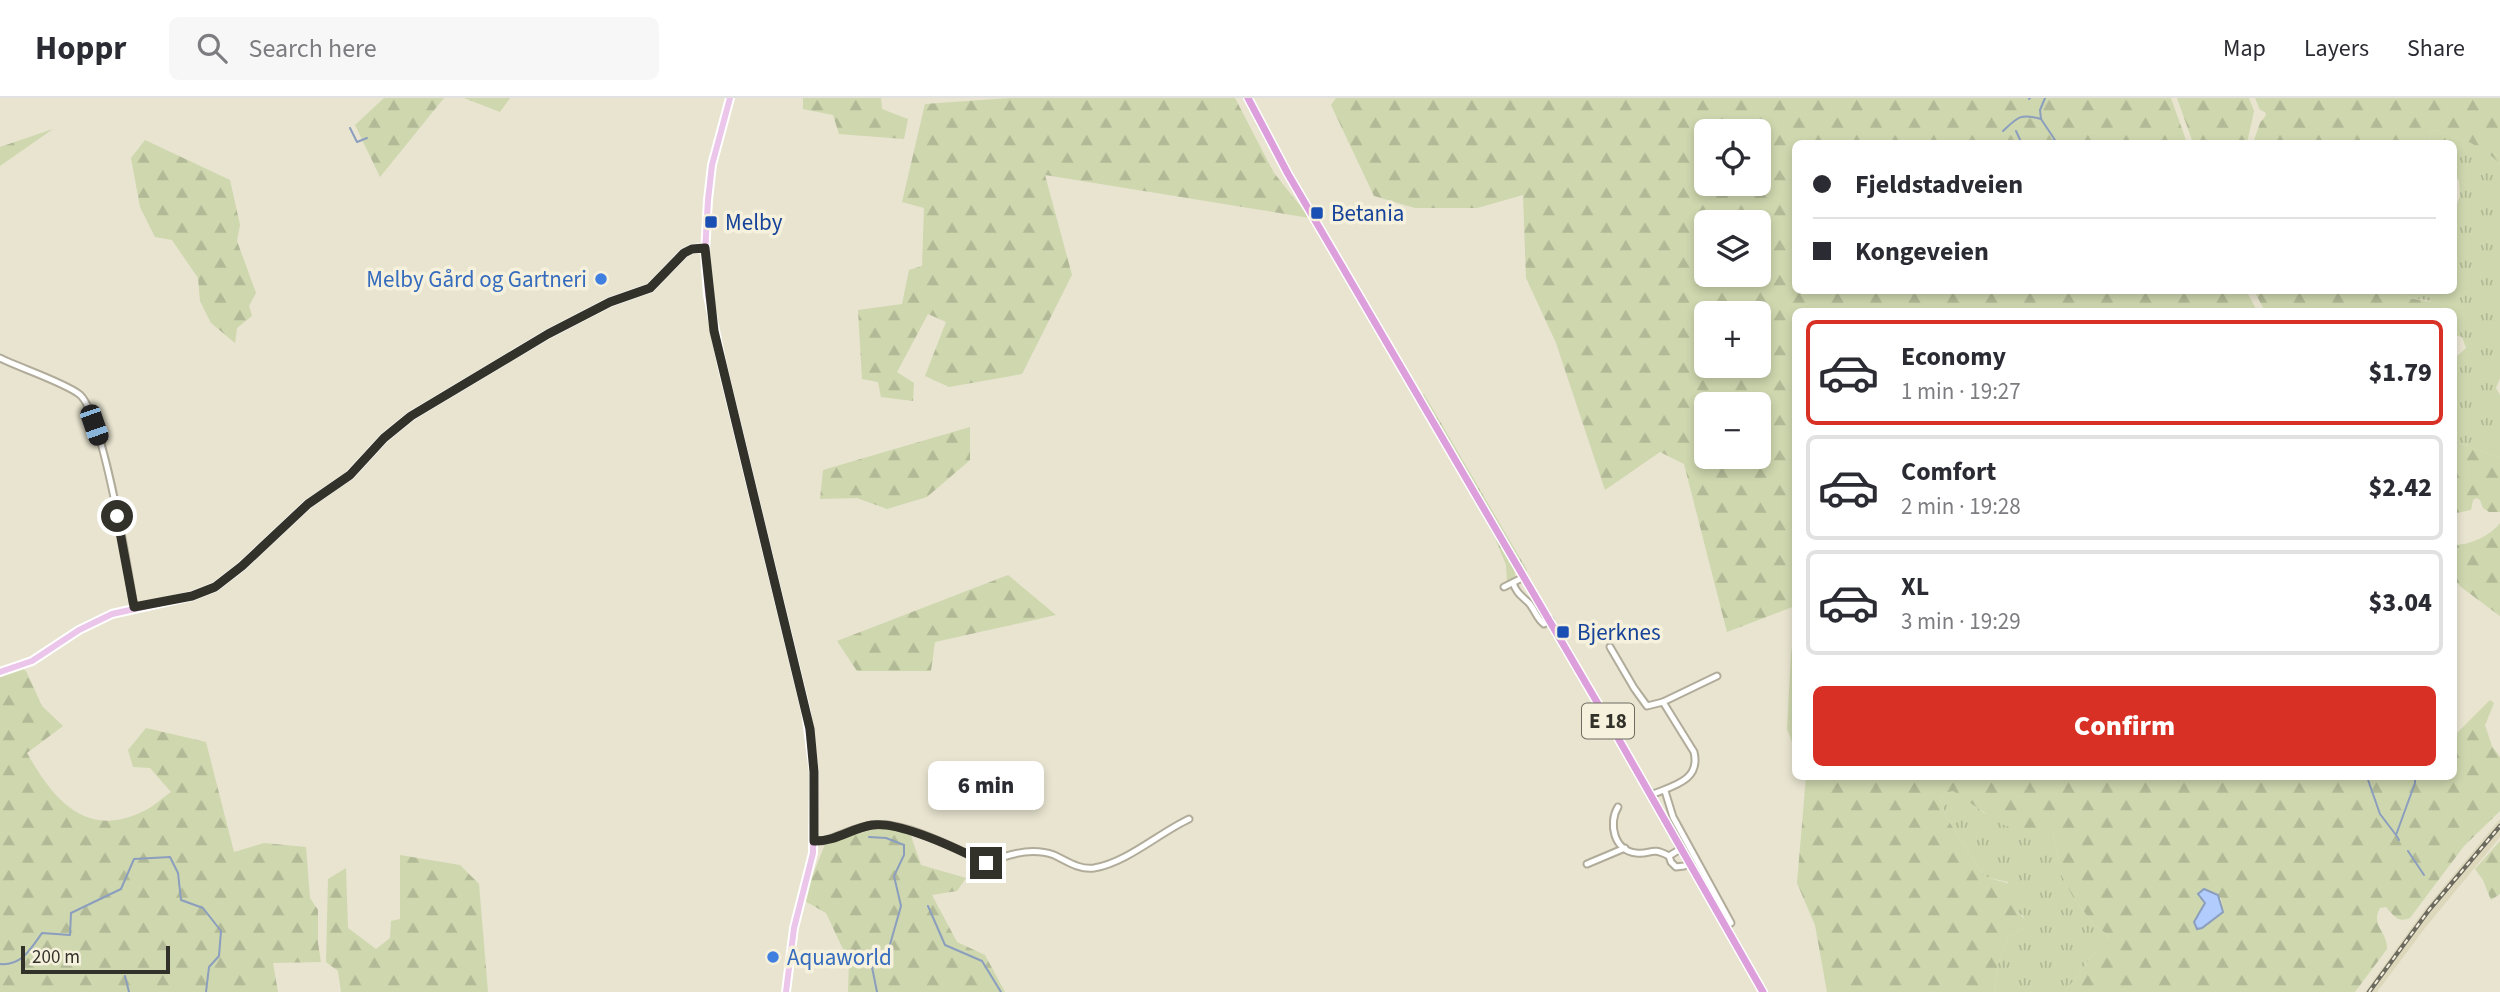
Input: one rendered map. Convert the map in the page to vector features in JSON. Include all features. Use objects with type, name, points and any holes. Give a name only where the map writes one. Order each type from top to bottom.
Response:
[{"type":"highway","name":"E 18","points":[[1248,98],[1288,174],[1550,620],[1763,992]]},
{"type":"main road","points":[[730,98],[711,173],[705,248],[709,303],[716,342],[810,729],[814,772],[813,856],[793,928],[786,992]]},
{"type":"main road","points":[[0,672],[32,660],[98,620],[134,607],[192,596],[215,587],[242,566],[308,504],[350,475],[384,438],[411,416],[548,334],[610,302],[650,288],[684,253],[705,248]]},
{"type":"street","points":[[0,358],[75,391],[86,403],[108,470],[134,607]]},
{"type":"street","points":[[1504,587],[1524,577]]},
{"type":"street","points":[[1513,583],[1517,594],[1529,604],[1540,622],[1544,624],[1550,620]]},
{"type":"street","points":[[1611,647],[1645,704],[1651,706],[1717,676]]},
{"type":"street","points":[[1651,796],[1688,778],[1695,770],[1694,752],[1663,702]]},
{"type":"street","points":[[1665,791],[1673,817],[1731,923]]},
{"type":"street","points":[[1618,807],[1614,815],[1614,834],[1625,848],[1636,853],[1655,849],[1670,856],[1673,865],[1684,866]]},
{"type":"street","points":[[814,841],[836,838],[867,826],[882,825],[926,836],[986,863],[1013,853],[1030,851],[1052,855],[1085,868],[1099,867],[1123,857],[1189,819]]},
{"type":"street","points":[[1587,864],[1625,848]]},
{"type":"street","points":[[1670,856],[1682,848]]},
{"type":"shaded area","points":[[2500,819],[2500,837],[2425,928],[2377,992],[2365,992],[2425,909]]},
{"type":"green space","points":[[384,98],[444,98],[380,177],[355,125]]},
{"type":"green space","points":[[464,98],[510,98],[500,112]]},
{"type":"green space","points":[[803,98],[881,98],[882,109],[908,119],[904,139],[839,134],[833,115],[803,109]]},
{"type":"green space","points":[[1009,98],[1235,98],[1274,173],[1310,218],[1045,175],[1072,275],[1022,374],[949,387],[925,376],[946,322],[928,314],[897,372],[914,383],[913,401],[881,397],[878,382],[862,379],[858,310],[902,304],[909,270],[922,266],[924,208],[902,202],[925,104]]},
{"type":"green space","points":[[1336,98],[2171,98],[2186,140],[1792,140],[1792,294],[2248,294],[2255,308],[1792,308],[1792,607],[1727,632],[1684,464],[1660,452],[1605,490],[1556,343],[1526,278],[1523,195],[1477,208],[1415,208],[1374,196],[1331,105]]},
{"type":"green space","points":[[2177,98],[2249,98],[2254,111],[2248,140],[2192,140]]},
{"type":"green space","points":[[2255,98],[2500,98],[2500,164],[2470,142],[2435,130],[2431,131],[2429,140],[2254,140],[2266,115],[2260,110]]},
{"type":"green space","points":[[53,129],[0,166],[0,147]]},
{"type":"green space","points":[[2431,131],[2470,142],[2500,164],[2500,378],[2496,388],[2500,395],[2500,458],[2457,442],[2457,356],[2466,348],[2462,337],[2457,336],[2457,308],[2446,308],[2427,300],[2409,298],[2407,294],[2457,294],[2457,204],[2460,196],[2457,140],[2429,140]]},
{"type":"green space","points":[[145,140],[230,180],[240,225],[237,241],[256,293],[249,306],[252,316],[237,328],[235,343],[211,323],[200,301],[198,278],[172,240],[155,237],[140,207],[131,158]]},
{"type":"green space","points":[[2256,294],[2407,294],[2409,298],[2443,304],[2445,308],[2263,308]]},
{"type":"green space","points":[[1424,394],[1527,571],[1422,395]]},
{"type":"green space","points":[[1418,403],[1515,571],[1515,578],[1510,582],[1507,581],[1506,565],[1495,538]]},
{"type":"green space","points":[[970,427],[970,460],[927,497],[887,509],[857,498],[820,499],[823,470]]},
{"type":"green space","points":[[2457,442],[2500,458],[2500,512],[2489,512],[2476,498],[2471,510],[2457,513]]},
{"type":"green space","points":[[2500,523],[2500,616],[2457,582],[2457,545],[2479,539]]},
{"type":"green space","points":[[1008,575],[1056,615],[935,642],[931,671],[857,671],[837,641]]},
{"type":"green space","points":[[1792,647],[1792,742],[1787,729]]},
{"type":"green space","points":[[20,666],[26,671],[42,706],[63,726],[27,753],[48,786],[60,799],[88,818],[105,821],[123,819],[147,809],[171,792],[150,768],[133,767],[128,750],[146,728],[206,742],[234,852],[264,843],[306,847],[310,898],[318,910],[321,962],[273,963],[278,992],[0,992],[0,672]]},
{"type":"green space","points":[[2490,700],[2494,703],[2485,725],[2492,746],[2500,757],[2500,811],[2464,846],[2410,918],[2399,919],[2386,907],[2380,908],[2377,920],[2387,949],[2355,992],[2065,992],[2108,939],[2107,934],[2094,925],[2073,897],[2062,876],[2053,831],[2038,836],[2001,824],[1953,791],[1945,793],[1940,799],[1946,817],[1985,877],[2011,884],[2017,912],[2028,922],[2027,926],[2008,937],[1998,964],[1995,992],[1827,992],[1815,925],[1797,883],[1806,780],[2457,780],[2457,733]],"holes":[[[2204,889],[2221,898],[2222,909],[2217,918],[2205,925],[2194,922],[2205,903],[2199,892]]]},
{"type":"green space","points":[[1957,791],[1984,813],[2043,834],[2053,831],[2062,876],[2073,897],[2094,925],[2107,934],[2108,940],[2091,957],[2065,992],[1995,992],[1998,964],[2008,937],[2027,926],[2023,916],[2017,912],[2008,882],[1985,877],[1946,817],[1940,799],[1945,793]]},
{"type":"green space","points":[[881,827],[910,833],[921,865],[966,878],[957,891],[932,895],[957,942],[985,955],[1005,992],[848,992],[849,962],[826,913],[803,900],[825,844]]},
{"type":"green space","points":[[2500,841],[2500,894],[2491,900],[2475,869]]},
{"type":"green space","points":[[400,855],[460,865],[479,884],[488,992],[341,992],[338,971],[326,962],[328,879],[346,868],[348,928],[376,949],[390,938],[391,921],[400,919]]},
{"type":"water","points":[[2204,889],[2218,895],[2223,912],[2197,929],[2194,922],[2205,903],[2198,894]]},
{"type":"waterway","points":[[2045,98],[2040,110],[2041,119],[2055,140]]},
{"type":"waterway","points":[[2003,131],[2020,118],[2028,116],[2041,119]]},
{"type":"waterway","points":[[350,128],[357,142],[367,138]]},
{"type":"waterway","points":[[2016,131],[2020,140]]},
{"type":"waterway","points":[[2368,780],[2380,814],[2396,835]]},
{"type":"waterway","points":[[2399,840],[2396,835],[2415,780]]},
{"type":"waterway","points":[[869,837],[886,838],[904,845],[904,855],[894,876],[901,906],[889,948],[872,967],[877,992]]},
{"type":"waterway","points":[[2408,851],[2424,875]]},
{"type":"waterway","points":[[0,964],[20,959],[42,933],[70,935],[71,913],[121,889],[134,859],[170,857],[178,873],[181,900],[203,908],[221,931],[219,956],[209,967],[206,992]]},
{"type":"waterway","points":[[928,906],[945,945],[982,961],[1001,992]]},
{"type":"waterway","points":[[125,976],[129,992]]},
{"type":"railway","points":[[2369,992],[2429,910],[2500,826]]},
{"type":"place","name":"Betania","points":[[1317,213]]},
{"type":"place","name":"Melby","points":[[711,222]]},
{"type":"place","name":"Melby Gård og Gartneri","points":[[601,279]]},
{"type":"place","name":"Bjerknes","points":[[1563,632]]},
{"type":"place","name":"Aquaworld","points":[[773,957]]},
{"type":"route","points":[[117,516],[134,607],[192,596],[215,587],[231,576],[308,504],[350,475],[392,430],[411,416],[548,334],[610,302],[650,288],[661,280],[684,253],[705,248],[714,331],[810,729],[814,772],[814,841],[836,838],[867,826],[882,825],[926,836],[986,863]]}]
